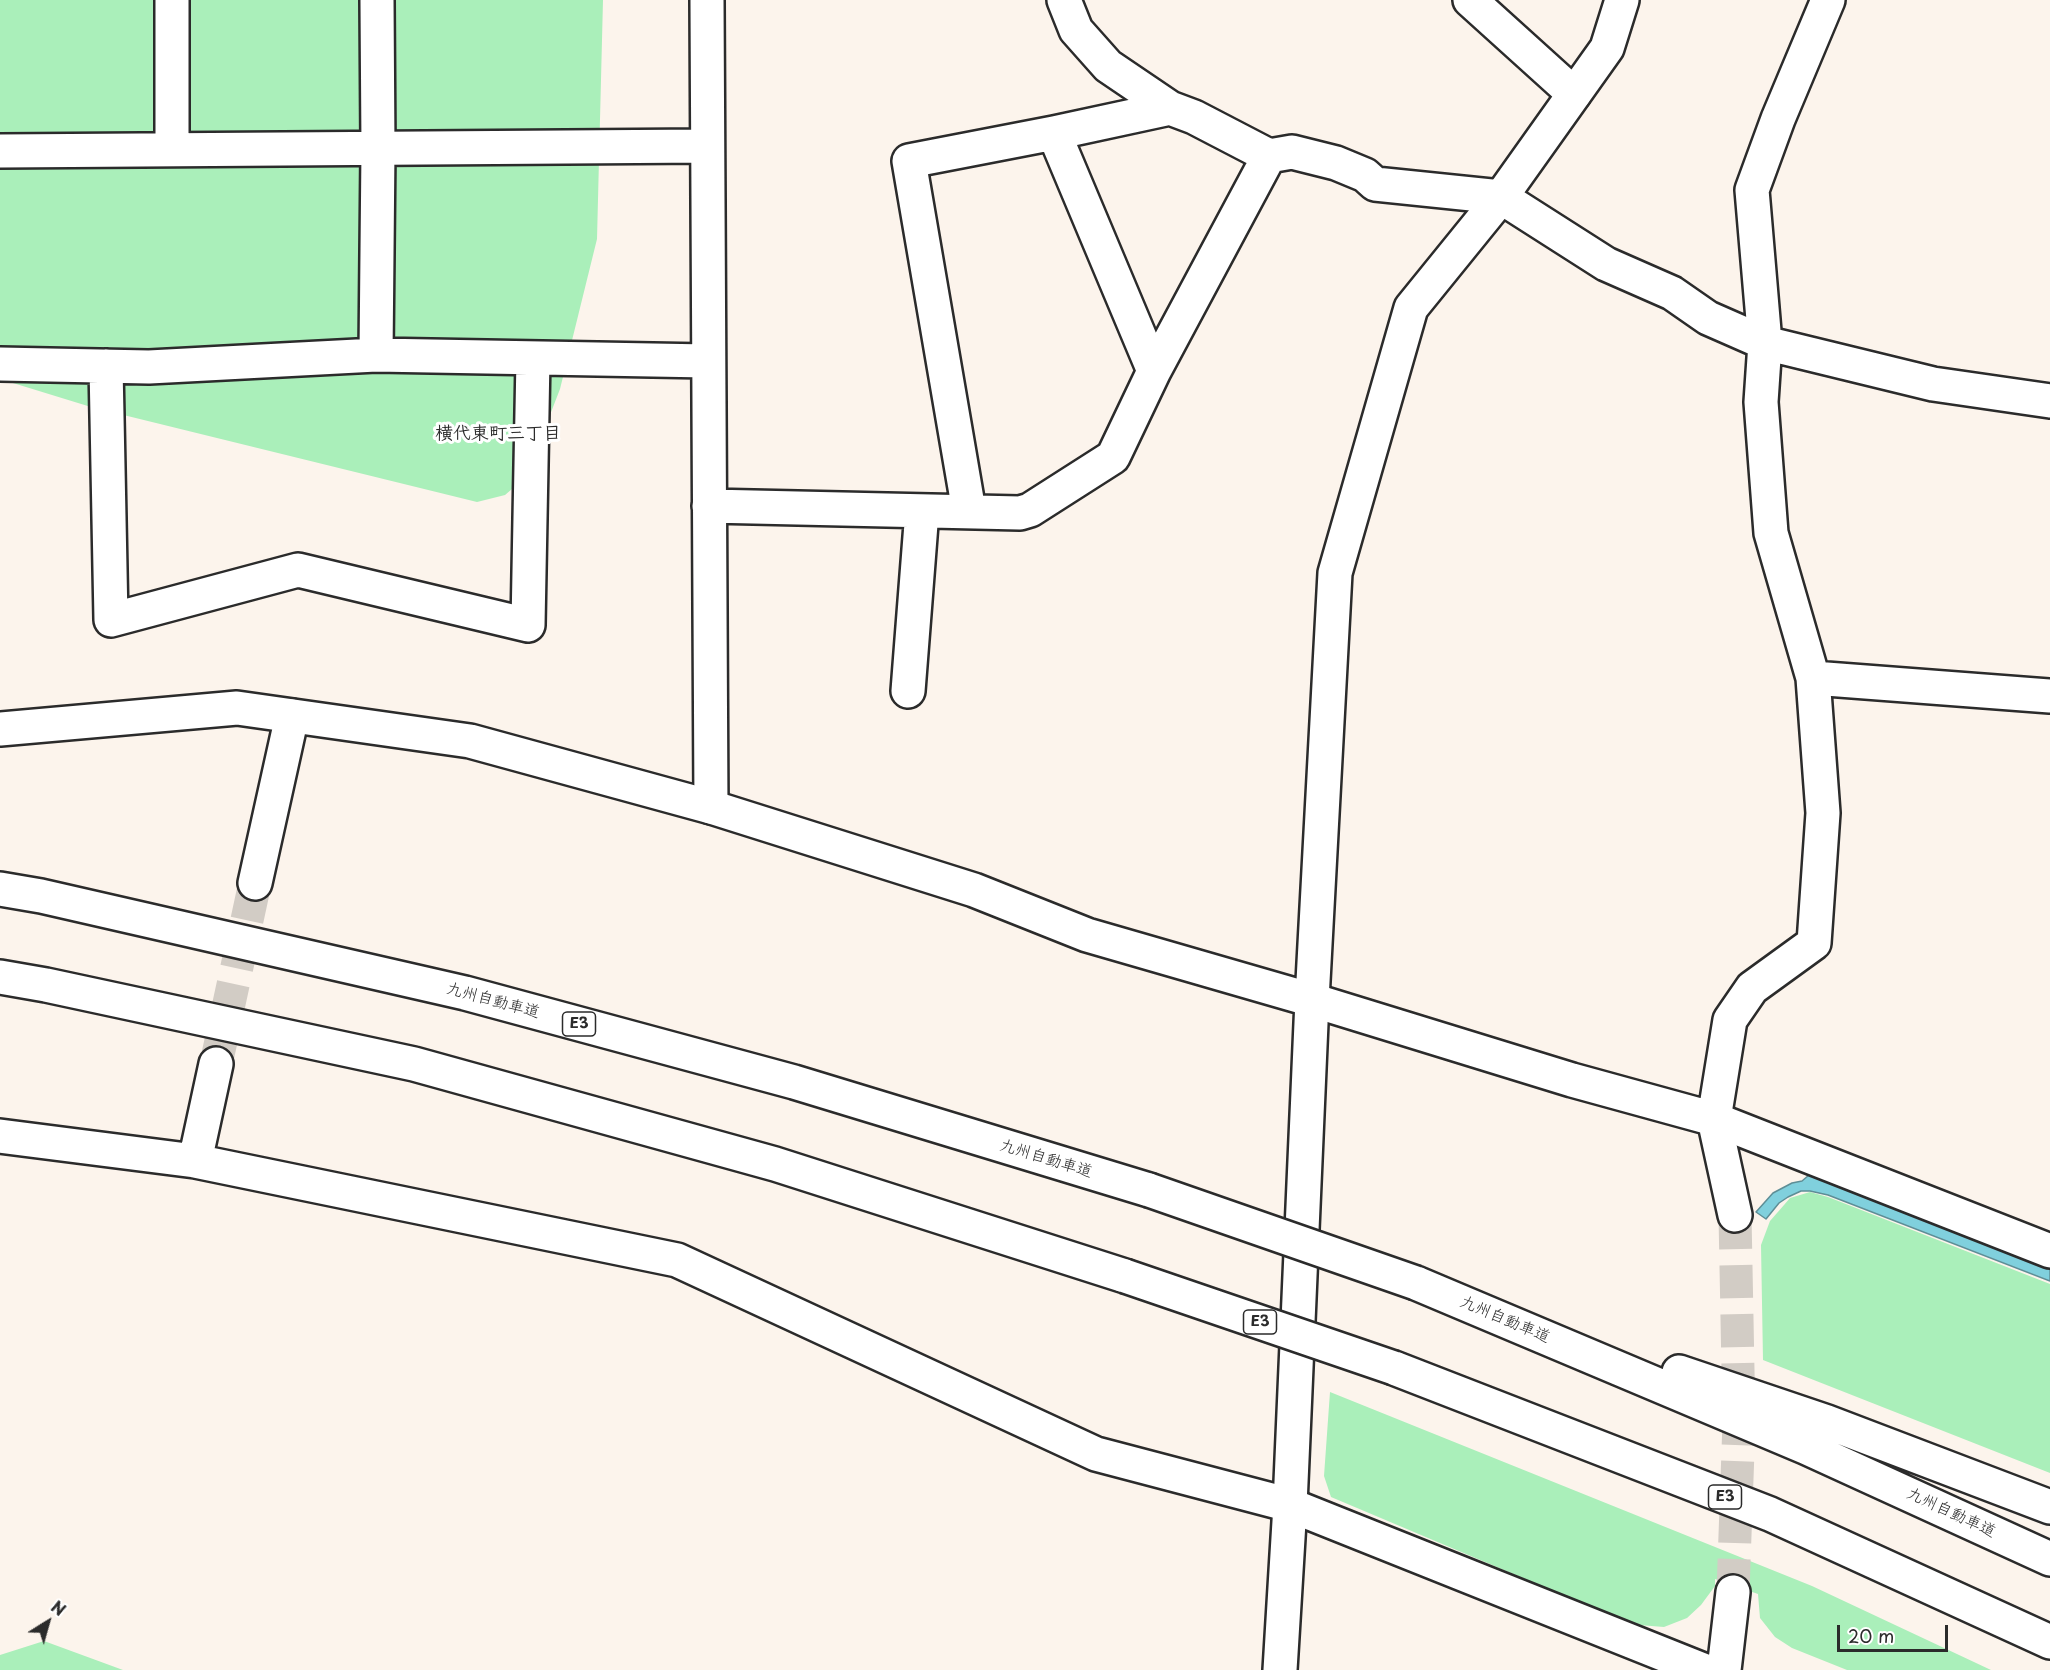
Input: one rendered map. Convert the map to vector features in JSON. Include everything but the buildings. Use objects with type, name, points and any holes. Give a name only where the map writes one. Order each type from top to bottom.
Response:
[{"type":"main road","points":[[172,0],[172,150]]},
{"type":"main road","points":[[376,355],[377,0]]},
{"type":"main road","points":[[707,0],[711,807]]},
{"type":"main road","points":[[1064,0],[1076,30],[1108,66],[1170,108],[1194,117],[1269,156],[1293,152],[1336,163],[1365,175],[1375,184],[1502,197],[1606,264],[1672,292],[1708,318],[1765,343],[1933,384],[2050,401]]},
{"type":"main road","points":[[1470,0],[1574,94]]},
{"type":"main road","points":[[1280,1670],[1335,573],[1411,308],[1502,197],[1607,48],[1622,0]]},
{"type":"main road","points":[[1735,1215],[1714,1119],[1730,1020],[1752,988],[1814,943],[1823,813],[1813,678],[1771,533],[1761,402],[1765,343],[1752,190],[1778,119],[1828,0]]},
{"type":"main road","points":[[969,511],[909,161],[1170,108]]},
{"type":"main road","points":[[1054,133],[1154,371]]},
{"type":"main road","points":[[0,152],[707,146]]},
{"type":"main road","points":[[709,506],[1020,513],[1030,510],[1113,457],[1154,371],[1269,156]]},
{"type":"main road","points":[[0,364],[149,366],[376,355],[708,361]]},
{"type":"main road","points":[[106,366],[111,620],[297,570],[528,625],[533,358]]},
{"type":"main road","points":[[908,691],[922,511]]},
{"type":"main road","points":[[1813,678],[2050,696]]},
{"type":"main road","points":[[0,729],[237,708],[470,741],[711,807],[974,890],[1087,935],[1312,1000],[1572,1080],[1714,1119],[2050,1251]]},
{"type":"main road","points":[[255,883],[292,716]]},
{"type":"main road","name":"九州自動車道","points":[[0,889],[41,896],[465,993],[794,1082],[1149,1190],[1416,1283],[1805,1447],[2050,1559]]},
{"type":"main road","name":"E3","points":[[0,977],[425,1067],[775,1164],[1125,1276],[1394,1368],[1770,1514],[2050,1642]]},
{"type":"main road","points":[[195,1161],[216,1064]]},
{"type":"main road","points":[[0,1136],[195,1161],[677,1260],[1096,1454],[1290,1505],[1703,1670]]},
{"type":"main road","points":[[1416,1283],[1827,1422],[2050,1507]]},
{"type":"main road","points":[[1724,1670],[1733,1592]]},
{"type":"green space","points":[[0,0],[603,0],[597,239],[560,389],[526,477],[505,495],[477,502],[91,407],[0,379]]},
{"type":"green space","points":[[1810,1192],[2050,1284],[2050,1473],[1763,1360],[1761,1245],[1770,1221],[1790,1198]]},
{"type":"green space","points":[[1330,1392],[1812,1586],[1991,1670],[1847,1670],[1792,1648],[1775,1637],[1760,1618],[1758,1594],[1715,1579],[1715,1586],[1701,1605],[1687,1618],[1664,1627],[1639,1625],[1620,1619],[1331,1497],[1324,1476]]},
{"type":"green space","points":[[44,1641],[123,1670],[0,1670],[0,1655]]},
{"type":"water","points":[[1809,1175],[2050,1269],[2050,1281],[1828,1195],[1801,1191],[1779,1203],[1766,1219],[1756,1212],[1773,1193],[1792,1183],[1802,1181]]},
{"type":"tunnel","points":[[216,1064],[255,883]]},
{"type":"tunnel","points":[[1733,1592],[1739,1422],[1735,1215]]},
{"type":"district","name":"横代東町三丁目","points":[[498,434]]}]
